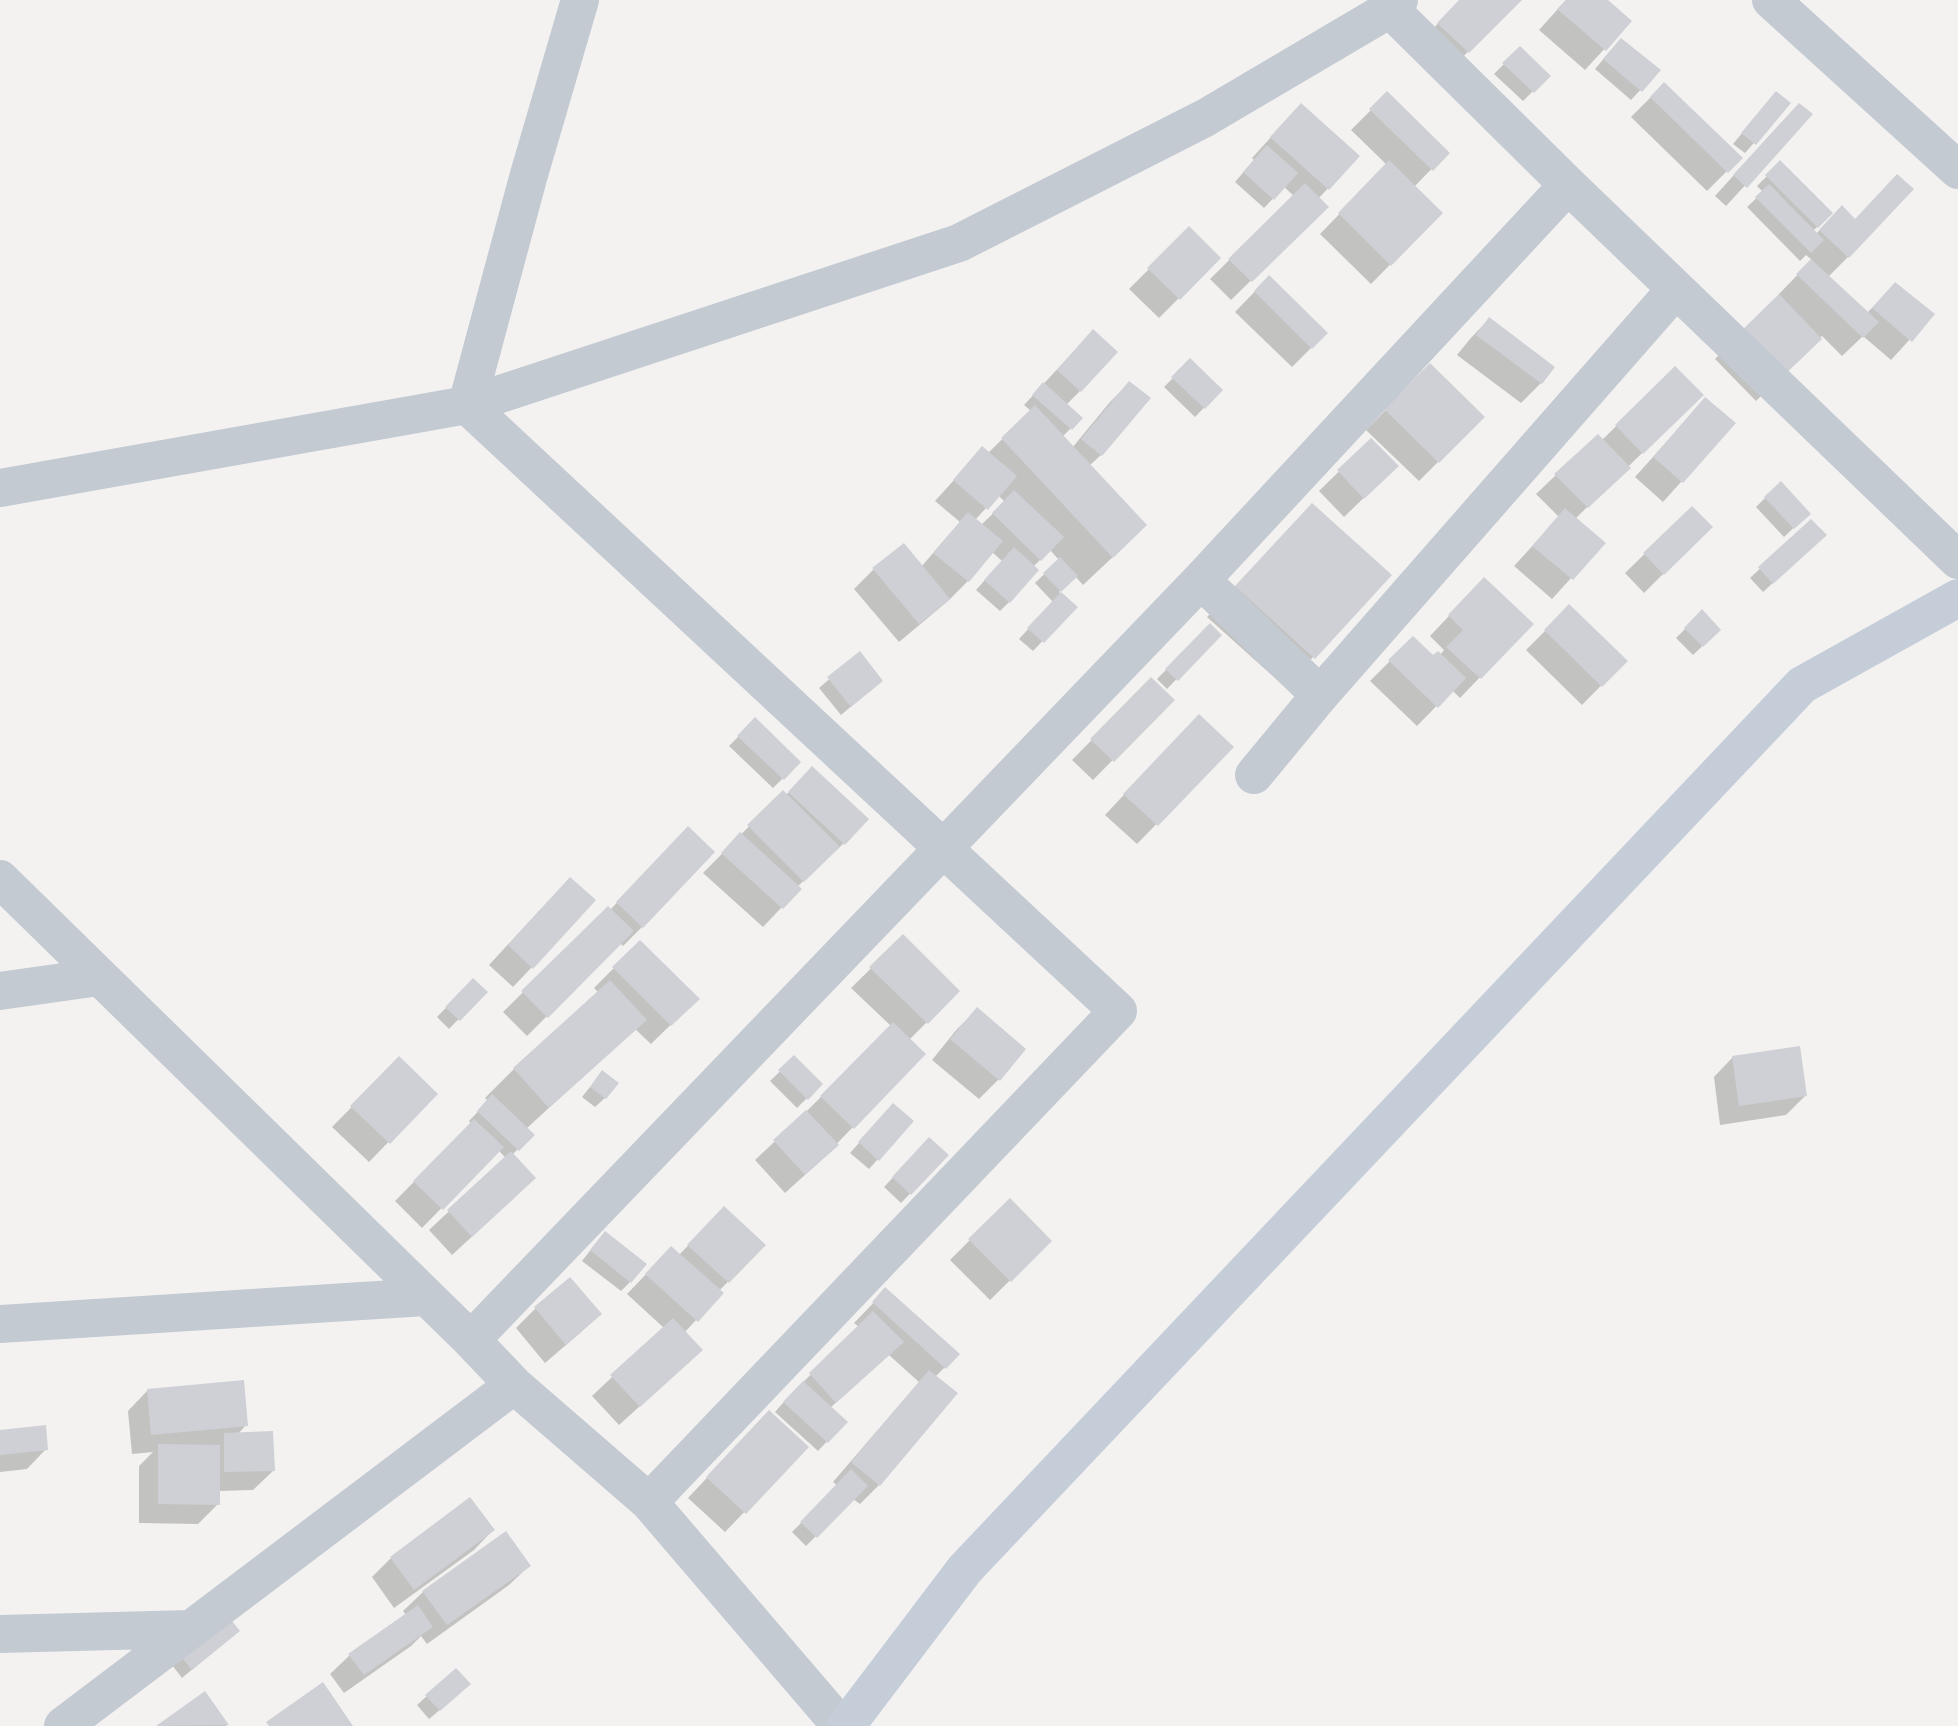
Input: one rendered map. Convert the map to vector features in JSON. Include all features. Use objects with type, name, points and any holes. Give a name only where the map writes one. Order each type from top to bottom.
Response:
[{"type":"street","points":[[467,405],[528,178],[580,0]]},
{"type":"street","points":[[1771,0],[1958,170]]},
{"type":"street","points":[[0,488],[467,405],[959,243],[1205,118],[1395,4],[1568,185],[1958,560]]},
{"type":"street","points":[[471,1340],[1201,580],[1568,185]]},
{"type":"street","points":[[1254,775],[1320,695],[1676,289]]},
{"type":"street","points":[[467,405],[1118,1010],[649,1502]]},
{"type":"street","points":[[1201,580],[1320,695]]},
{"type":"street","points":[[0,879],[514,1385],[649,1502],[843,1726],[965,1569],[1802,685],[1958,598]]},
{"type":"street","points":[[0,992],[99,977]]},
{"type":"street","points":[[0,1324],[425,1297]]},
{"type":"street","points":[[63,1726],[514,1385]]},
{"type":"street","points":[[0,1634],[191,1629]]},
{"type":"building","points":[[1459,0],[1522,0],[1469,53],[1437,23]]},
{"type":"building","points":[[1566,0],[1608,0],[1632,21],[1606,51],[1557,9]]},
{"type":"building","points":[[1621,38],[1661,70],[1642,92],[1603,59]]},
{"type":"building","points":[[1520,46],[1551,76],[1534,93],[1502,63]]},
{"type":"building","points":[[1664,82],[1743,158],[1728,173],[1650,97]]},
{"type":"building","points":[[1387,91],[1450,153],[1433,171],[1369,109]]},
{"type":"building","points":[[1776,91],[1791,103],[1756,145],[1741,133]]},
{"type":"building","points":[[1301,103],[1360,156],[1329,190],[1270,137]]},
{"type":"building","points":[[1799,103],[1813,114],[1747,188],[1733,175]]},
{"type":"building","points":[[1267,145],[1298,173],[1274,200],[1243,172]]},
{"type":"building","points":[[1389,160],[1443,213],[1391,266],[1338,213]]},
{"type":"building","points":[[1780,160],[1833,213],[1818,228],[1765,175]]},
{"type":"building","points":[[1897,174],[1914,189],[1849,258],[1819,230],[1842,205],[1855,219]]},
{"type":"building","points":[[1305,183],[1329,207],[1252,282],[1228,259]]},
{"type":"building","points":[[1769,184],[1824,240],[1811,253],[1755,197]]},
{"type":"building","points":[[1189,226],[1221,258],[1180,300],[1147,268]]},
{"type":"building","points":[[1811,259],[1879,322],[1863,338],[1796,274]]},
{"type":"building","points":[[1269,275],[1328,333],[1312,349],[1254,291]]},
{"type":"building","points":[[1895,282],[1935,314],[1912,342],[1872,308]]},
{"type":"building","points":[[1779,294],[1822,339],[1776,383],[1733,339]]},
{"type":"building","points":[[1489,317],[1555,367],[1542,384],[1476,335]]},
{"type":"building","points":[[1093,329],[1118,352],[1081,392],[1057,370]]},
{"type":"building","points":[[1190,358],[1223,390],[1205,409],[1171,377]]},
{"type":"building","points":[[1430,363],[1485,417],[1439,463],[1384,409]]},
{"type":"building","points":[[1675,366],[1704,395],[1643,454],[1615,425]]},
{"type":"building","points":[[1129,381],[1151,398],[1102,456],[1081,439]]},
{"type":"building","points":[[1043,382],[1083,418],[1072,430],[1032,395]]},
{"type":"building","points":[[1705,397],[1736,423],[1683,483],[1653,457]]},
{"type":"building","points":[[1035,405],[1147,525],[1113,558],[1001,438]]},
{"type":"building","points":[[1598,434],[1631,468],[1588,508],[1554,474]]},
{"type":"building","points":[[1371,438],[1399,466],[1364,499],[1337,470]]},
{"type":"building","points":[[982,446],[1017,476],[988,510],[953,480]]},
{"type":"building","points":[[1781,481],[1811,514],[1794,529],[1764,497]]},
{"type":"building","points":[[1014,490],[1064,537],[1041,561],[992,513]]},
{"type":"building","points":[[1312,503],[1392,575],[1315,659],[1235,586]]},
{"type":"building","points":[[1692,506],[1713,527],[1664,575],[1643,553]]},
{"type":"building","points":[[1565,508],[1606,543],[1573,580],[1532,546]]},
{"type":"building","points":[[968,512],[1003,541],[969,582],[933,553]]},
{"type":"building","points":[[1811,519],[1827,535],[1773,584],[1758,567]]},
{"type":"building","points":[[904,543],[950,599],[919,624],[872,568]]},
{"type":"building","points":[[1014,547],[1039,570],[1010,603],[984,580]]},
{"type":"building","points":[[1060,557],[1078,576],[1061,592],[1043,573]]},
{"type":"building","points":[[1484,577],[1534,624],[1481,679],[1446,647],[1463,630],[1448,615]]},
{"type":"building","points":[[1061,592],[1078,607],[1044,643],[1027,628]]},
{"type":"building","points":[[1569,604],[1628,661],[1602,687],[1544,630]]},
{"type":"building","points":[[1702,609],[1721,630],[1703,647],[1684,628]]},
{"type":"building","points":[[1210,623],[1222,635],[1178,681],[1165,669]]},
{"type":"building","points":[[1413,636],[1433,655],[1438,651],[1466,678],[1438,708],[1388,660]]},
{"type":"building","points":[[860,651],[883,681],[851,707],[827,677]]},
{"type":"building","points":[[1151,677],[1175,700],[1114,762],[1090,739]]},
{"type":"building","points":[[1199,714],[1234,747],[1158,826],[1123,794]]},
{"type":"building","points":[[755,717],[801,762],[784,780],[737,736]]},
{"type":"building","points":[[812,766],[869,819],[845,845],[788,792]]},
{"type":"building","points":[[783,790],[840,847],[804,882],[747,825]]},
{"type":"building","points":[[688,826],[715,852],[643,928],[616,902]]},
{"type":"building","points":[[740,832],[802,889],[783,909],[721,853]]},
{"type":"building","points":[[570,877],[596,900],[533,969],[508,945]]},
{"type":"building","points":[[608,906],[634,931],[548,1018],[521,991]]},
{"type":"building","points":[[903,934],[960,991],[928,1024],[869,967]]},
{"type":"building","points":[[640,940],[700,999],[671,1026],[612,967]]},
{"type":"building","points":[[473,978],[488,992],[460,1021],[445,1007]]},
{"type":"building","points":[[610,980],[647,1020],[549,1108],[513,1068]]},
{"type":"building","points":[[977,1007],[1026,1049],[1000,1081],[950,1039]]},
{"type":"building","points":[[893,1022],[926,1054],[854,1129],[820,1096]]},
{"type":"building","points":[[1800,1046],[1807,1096],[1739,1106],[1732,1056]]},
{"type":"building","points":[[794,1055],[823,1084],[808,1100],[778,1070]]},
{"type":"building","points":[[399,1056],[438,1094],[390,1144],[350,1106]]},
{"type":"building","points":[[602,1070],[619,1083],[606,1099],[590,1087]]},
{"type":"building","points":[[492,1094],[535,1135],[519,1151],[477,1111]]},
{"type":"building","points":[[893,1103],[914,1121],[879,1161],[858,1142]]},
{"type":"building","points":[[806,1110],[839,1145],[805,1175],[773,1140]]},
{"type":"building","points":[[474,1119],[504,1147],[443,1210],[413,1181]]},
{"type":"building","points":[[929,1137],[949,1155],[911,1195],[892,1177]]},
{"type":"building","points":[[511,1151],[536,1178],[472,1237],[447,1210]]},
{"type":"building","points":[[1010,1198],[1052,1241],[1011,1282],[968,1239]]},
{"type":"building","points":[[724,1206],[766,1245],[729,1283],[687,1245]]},
{"type":"building","points":[[605,1231],[647,1264],[631,1283],[590,1250]]},
{"type":"building","points":[[671,1246],[724,1293],[698,1322],[645,1274]]},
{"type":"building","points":[[570,1277],[602,1314],[566,1345],[534,1307]]},
{"type":"building","points":[[885,1287],[960,1354],[946,1369],[872,1302]]},
{"type":"building","points":[[873,1311],[904,1342],[836,1403],[809,1373]]},
{"type":"building","points":[[673,1318],[703,1350],[640,1407],[610,1375]]},
{"type":"building","points":[[929,1370],[958,1393],[880,1486],[851,1462]]},
{"type":"building","points":[[244,1380],[248,1426],[151,1435],[147,1389]]},
{"type":"building","points":[[803,1381],[848,1422],[828,1443],[783,1402]]},
{"type":"building","points":[[769,1410],[809,1447],[746,1514],[706,1477]]},
{"type":"building","points":[[46,1425],[48,1450],[0,1455],[0,1430]]},
{"type":"building","points":[[273,1431],[275,1471],[224,1472],[224,1433]]},
{"type":"building","points":[[158,1444],[220,1445],[220,1505],[158,1504]]},
{"type":"building","points":[[851,1469],[868,1486],[817,1538],[800,1522]]},
{"type":"building","points":[[470,1497],[495,1530],[414,1590],[390,1557]]},
{"type":"building","points":[[506,1531],[531,1566],[447,1625],[422,1591]]},
{"type":"building","points":[[418,1605],[433,1627],[364,1675],[348,1654]]},
{"type":"building","points":[[229,1617],[240,1631],[192,1670],[180,1655]]},
{"type":"building","points":[[456,1668],[471,1684],[440,1711],[425,1695]]},
{"type":"building","points":[[323,1682],[353,1726],[269,1726],[266,1722]]},
{"type":"building","points":[[205,1691],[229,1725],[156,1726]]}]
